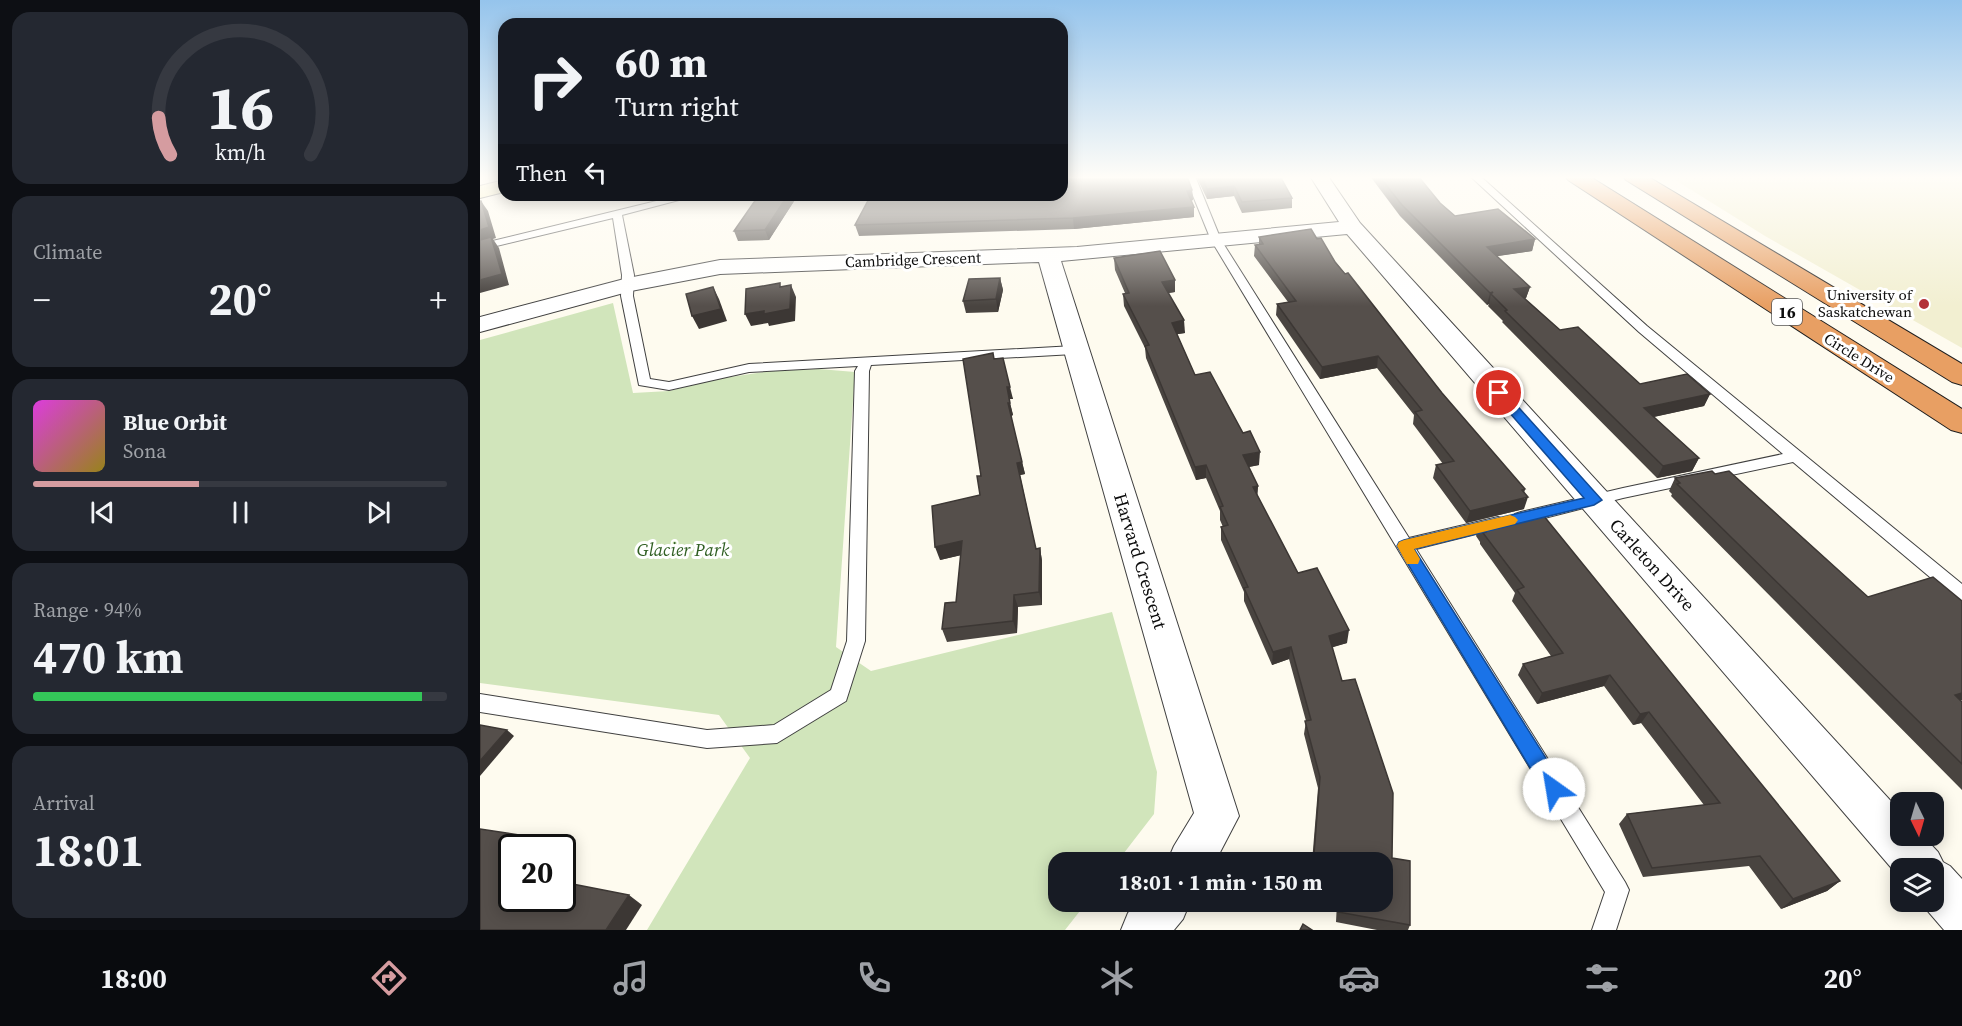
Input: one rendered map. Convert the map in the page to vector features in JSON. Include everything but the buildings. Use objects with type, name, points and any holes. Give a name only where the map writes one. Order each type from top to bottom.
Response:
[{"type":"highway","name":"Circle Drive","points":[[1641,219],[1962,423]]},
{"type":"highway","name":"16","points":[[1706,219],[1962,376]]},
{"type":"street","name":"Carleton Drive","points":[[1347,219],[1913,858]]},
{"type":"street","name":"Cambridge Crescent","points":[[480,326],[628,285],[720,267],[1049,255],[1352,227]]},
{"type":"street","name":"Harvard Crescent","points":[[1049,255],[1050,267],[1074,350],[1217,816],[1196,852]]},
{"type":"street","points":[[1944,893],[1962,914]]},
{"type":"street","points":[[1145,930],[1158,912]]},
{"type":"lane","points":[[480,247],[595,219]]},
{"type":"lane","points":[[618,219],[628,285],[627,296],[645,382],[669,386],[749,368],[1074,350]]},
{"type":"lane","points":[[1208,219],[1216,240],[1617,890],[1604,930]]},
{"type":"lane","points":[[1523,219],[1643,329],[1962,594]]},
{"type":"lane","points":[[480,703],[707,739],[777,734],[838,695],[856,641],[862,371],[866,361]]},
{"type":"lane","points":[[1404,546],[1594,500],[1796,456]]},
{"type":"shaded area","points":[[1738,219],[1962,219],[1962,348]]},
{"type":"green space","name":"Glacier Park","points":[[613,303],[633,393],[669,391],[717,379],[771,371],[819,369],[855,372],[836,647],[871,671],[1112,612],[1157,772],[1154,814],[1125,852],[1048,852],[1048,912],[1079,912],[1065,930],[647,930],[750,758],[719,715],[480,683],[480,340]]},
{"type":"slow traffic","points":[[1413,559],[1404,546],[1510,520]]},
{"type":"place","name":"University of Saskatchewan","points":[[1924,304]]},
{"type":"route","points":[[1499,393],[1594,500],[1404,546],[1554,789]]}]
